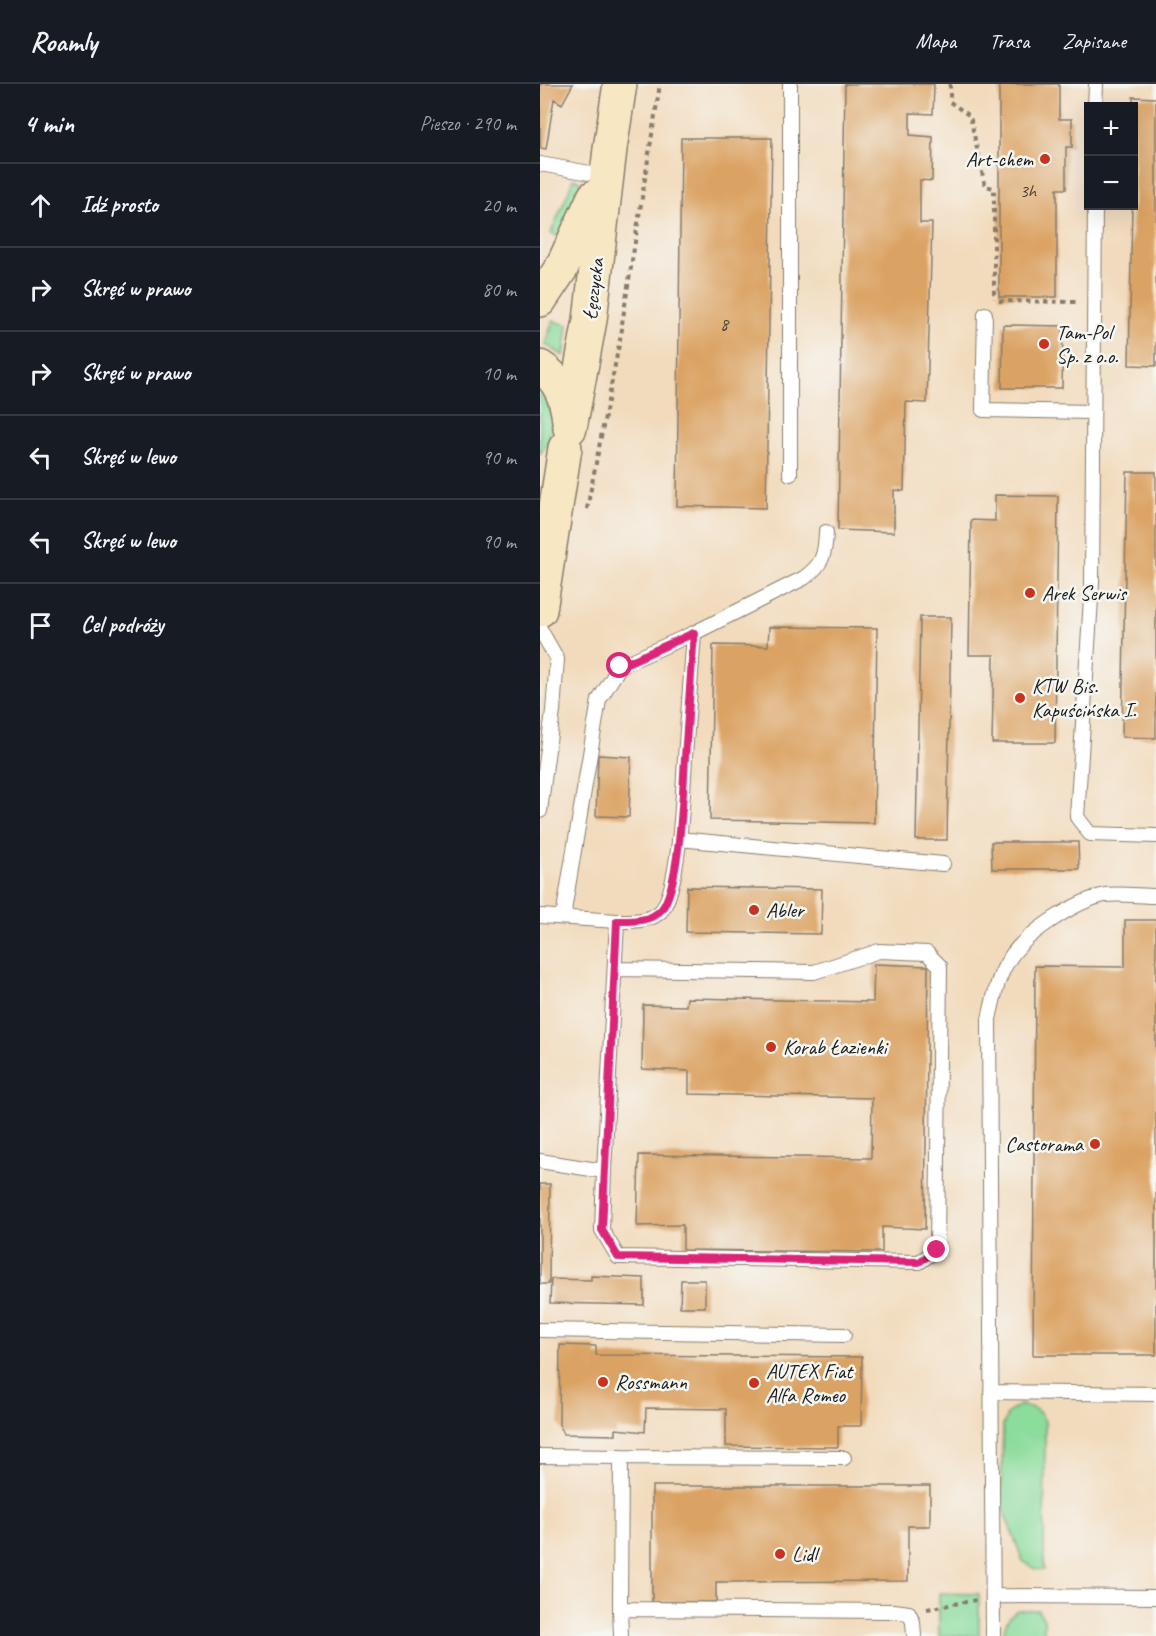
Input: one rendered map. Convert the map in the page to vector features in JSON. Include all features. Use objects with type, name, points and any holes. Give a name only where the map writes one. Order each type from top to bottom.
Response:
[{"type":"street","name":"Łęczycka","points":[[540,610],[567,438],[590,320],[605,162],[620,84]]},
{"type":"street","name":"Łęczycka","points":[[540,300],[567,257],[590,208],[605,162]]},
{"type":"street","points":[[540,367],[559,386],[568,406],[567,438],[558,461],[548,473],[540,478]]},
{"type":"lane","points":[[790,84],[790,474]]},
{"type":"lane","points":[[1095,102],[1096,84]]},
{"type":"lane","points":[[540,164],[605,162]]},
{"type":"lane","points":[[1095,210],[1092,583],[1077,817],[1090,834],[1156,836]]},
{"type":"lane","points":[[985,314],[983,410],[1093,412]]},
{"type":"lane","points":[[563,917],[599,700],[620,666],[694,633],[804,578],[818,567],[825,550],[826,532]]},
{"type":"lane","points":[[540,628],[557,659],[540,811]]},
{"type":"lane","points":[[540,916],[638,921],[651,917],[661,910],[672,885],[679,839],[694,633]]},
{"type":"lane","points":[[679,839],[943,864]]},
{"type":"lane","points":[[993,1636],[990,1019],[996,987],[1010,957],[1046,923],[1077,906],[1105,895],[1156,896]]},
{"type":"lane","points":[[615,969],[814,972],[879,951],[927,953],[940,966],[937,1250],[919,1262],[618,1257],[602,1230],[617,921]]},
{"type":"lane","points":[[540,1161],[604,1171]]},
{"type":"lane","points":[[540,1330],[844,1335]]},
{"type":"lane","points":[[991,1392],[1156,1394]]},
{"type":"lane","points":[[540,1456],[844,1458]]},
{"type":"lane","points":[[621,1456],[621,1636]]},
{"type":"lane","points":[[994,1596],[1156,1597]]},
{"type":"lane","points":[[620,1609],[894,1611],[909,1613],[914,1622],[914,1636]]},
{"type":"path","points":[[950,84],[950,102],[970,117],[985,186],[994,188],[994,301],[1094,302]]},
{"type":"path","points":[[585,520],[623,324]]},
{"type":"path","points":[[909,1613],[994,1596]]},
{"type":"green space","points":[[574,178],[581,182],[581,187],[560,237],[551,233]]},
{"type":"green space","points":[[553,321],[568,325],[564,356],[545,344]]},
{"type":"green space","points":[[540,388],[548,404],[552,421],[549,438],[540,454]]},
{"type":"green space","points":[[1020,1405],[1036,1409],[1045,1422],[1044,1570],[1035,1569],[1023,1561],[1001,1504],[1003,1425],[1008,1413]]},
{"type":"green space","points":[[939,1593],[979,1594],[979,1636],[939,1636]]},
{"type":"green space","points":[[1017,1610],[1038,1610],[1044,1619],[1044,1636],[1004,1636],[1007,1622]]},
{"type":"building","points":[[540,84],[573,84],[562,104],[554,99],[546,149],[540,148]]},
{"type":"building","points":[[845,84],[934,84],[933,114],[910,113],[910,135],[933,137],[932,181],[920,180],[920,223],[932,223],[927,403],[906,402],[904,491],[894,490],[894,532],[838,530]]},
{"type":"building","points":[[999,84],[1059,84],[1059,119],[1072,119],[1072,147],[1066,147],[1066,189],[1057,189],[1057,297],[999,297]]},
{"type":"building","points":[[1133,97],[1156,98],[1156,366],[1129,365],[1132,210],[1138,210],[1138,102],[1133,102]]},
{"type":"building","points":[[681,138],[772,138],[766,508],[677,506]]},
{"type":"building","points":[[1003,325],[1063,326],[1062,388],[1002,388]]},
{"type":"building","points":[[1127,472],[1156,472],[1156,738],[1122,737]]},
{"type":"building","points":[[995,495],[1058,496],[1055,743],[992,743],[994,655],[969,655],[971,520],[995,521]]},
{"type":"building","points":[[920,617],[951,617],[947,840],[916,840]]},
{"type":"building","points":[[769,627],[877,628],[874,823],[710,820],[713,645],[768,646]]},
{"type":"building","points":[[598,755],[631,757],[629,817],[596,816]]},
{"type":"building","points":[[991,842],[1078,842],[1079,869],[992,869]]},
{"type":"building","name":"Abler","points":[[687,887],[822,889],[821,934],[686,932]]},
{"type":"building","name":"Castorama","points":[[1125,920],[1156,920],[1156,1355],[1033,1355],[1035,966],[1125,967]]},
{"type":"building","points":[[874,964],[928,966],[925,1229],[882,1227],[882,1252],[683,1250],[683,1225],[637,1226],[639,1155],[871,1158],[872,1098],[689,1094],[689,1071],[642,1069],[643,1005],[686,1006],[687,998],[873,1002]]},
{"type":"building","points":[[540,1184],[550,1184],[549,1284],[540,1284]]},
{"type":"building","points":[[591,1276],[644,1278],[644,1305],[550,1303],[551,1279],[591,1280]]},
{"type":"building","points":[[681,1280],[705,1280],[705,1307],[680,1307]]},
{"type":"building","name":"AUTEX Fiat Alfa Romeo","points":[[560,1345],[596,1346],[596,1355],[862,1357],[861,1426],[838,1426],[838,1447],[726,1446],[726,1409],[646,1408],[645,1432],[616,1429],[616,1435],[564,1434],[559,1424]]},
{"type":"building","name":"Lidl","points":[[652,1486],[930,1486],[930,1526],[908,1526],[908,1581],[716,1582],[716,1602],[652,1602]]},
{"type":"place","name":"Art-chem","points":[[1045,159]]},
{"type":"place","name":"Tam-Pol Sp. z o.o.","points":[[1044,344]]},
{"type":"place","name":"Arek Serwis","points":[[1030,593]]},
{"type":"place","name":"KTW Bis. Kapuścińska I.","points":[[1020,698]]},
{"type":"place","name":"Abler","points":[[754,910]]},
{"type":"place","name":"Korab Łazienki","points":[[771,1047]]},
{"type":"place","name":"Castorama","points":[[1095,1144]]},
{"type":"place","name":"Rossmann","points":[[603,1382]]},
{"type":"place","name":"AUTEX Fiat Alfa Romeo","points":[[754,1383]]},
{"type":"place","name":"Lidl","points":[[780,1554]]},
{"type":"route","points":[[620,666],[694,633],[679,839],[672,885],[661,910],[651,917],[638,921],[617,921],[602,1230],[618,1257],[919,1262],[937,1250]]}]
